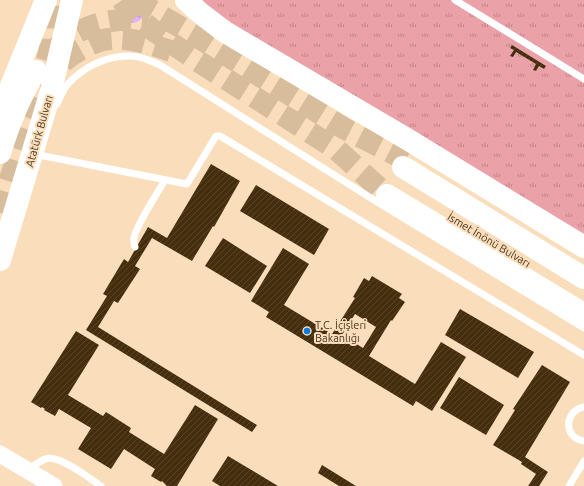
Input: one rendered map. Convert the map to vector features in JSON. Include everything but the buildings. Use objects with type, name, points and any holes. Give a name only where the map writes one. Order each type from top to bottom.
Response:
[{"type":"main road","points":[[30,40],[35,0]]},
{"type":"main road","points":[[0,114],[46,0]]},
{"type":"main road","name":"Atatürk Bulvarı","points":[[0,260],[51,91],[72,0]]},
{"type":"main road","points":[[186,0],[225,32],[407,139],[584,247]]},
{"type":"main road","points":[[0,153],[16,106],[23,91],[36,71]]},
{"type":"main road","points":[[397,176],[584,262]]},
{"type":"main road","points":[[397,176],[584,314]]},
{"type":"main road","name":"İsmet İnönü Bulvarı","points":[[397,176],[584,278]]},
{"type":"main road","name":"İsmet İnönü Bulvarı","points":[[397,176],[584,298]]},
{"type":"street","points":[[0,454],[54,486]]},
{"type":"lane","points":[[455,0],[584,79]]},
{"type":"lane","points":[[584,328],[374,200],[160,65],[146,59],[131,56],[120,56],[103,60],[86,68],[66,86],[33,153],[187,184],[216,136],[220,136],[584,355]]},
{"type":"lane","points":[[135,247],[134,237],[165,180]]},
{"type":"lane","points":[[584,407],[577,409],[572,413],[568,424],[571,434],[575,438],[584,441]]},
{"type":"lane","points":[[26,469],[46,459],[55,458],[64,462],[101,486]]},
{"type":"lane","points":[[569,486],[584,461]]},
{"type":"green space","points":[[201,0],[584,0],[584,234],[300,65],[230,22],[205,5]]},
{"type":"water","points":[[132,-1],[141,2],[144,11],[141,20],[132,23],[123,20],[120,11],[123,2]]},
{"type":"tunnel","points":[[47,61],[52,30],[50,0]]},
{"type":"tunnel","points":[[122,0],[130,11],[154,31],[193,58],[336,149],[387,195]]},
{"type":"tunnel","points":[[134,0],[199,38],[345,129],[406,160]]},
{"type":"tunnel","points":[[52,52],[72,35],[96,24],[121,20],[147,21]]},
{"type":"tunnel","points":[[0,213],[28,122],[40,94],[56,69],[80,50],[103,40],[129,39],[171,51]]},
{"type":"place","name":"T.C. İçişleri Bakanlığı","points":[[307,331]]}]
